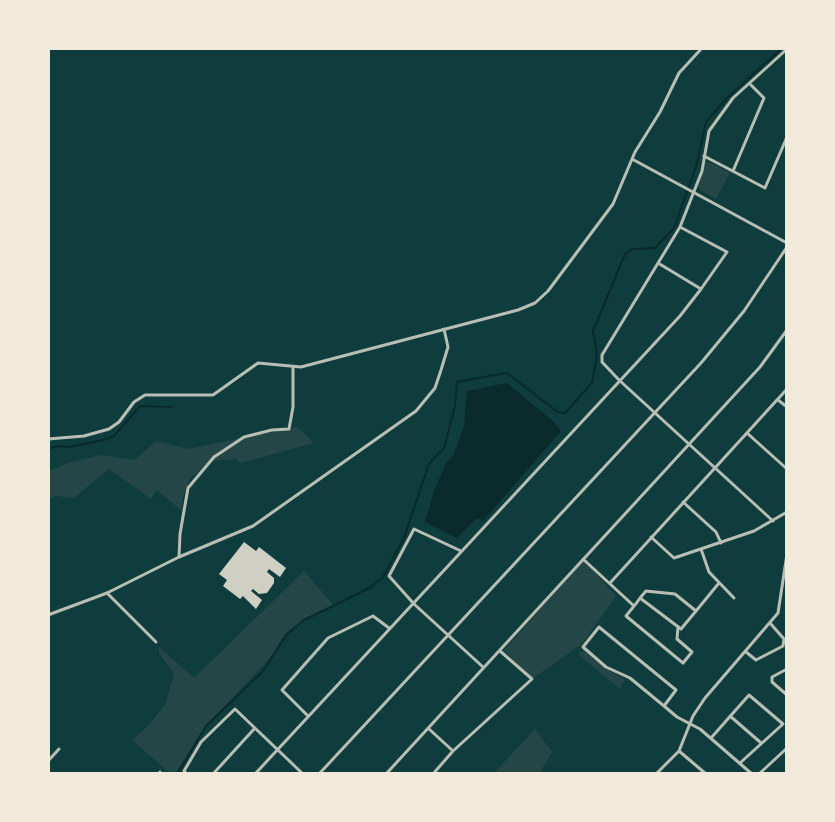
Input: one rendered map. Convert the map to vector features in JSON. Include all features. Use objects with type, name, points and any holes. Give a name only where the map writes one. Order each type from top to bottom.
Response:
[{"type":"street","points":[[48,439],[84,436],[109,429],[119,422],[134,402],[145,395],[213,395],[258,363],[293,368],[518,310],[542,298],[613,204],[632,159],[679,73],[702,48]]},
{"type":"street","points":[[773,521],[619,380],[602,362],[602,355],[680,227],[704,156],[709,131],[733,98],[751,85],[787,49]]},
{"type":"street","points":[[782,54],[787,59]]},
{"type":"street","points":[[733,171],[764,98],[751,85]]},
{"type":"street","points":[[704,156],[765,188],[787,137]]},
{"type":"street","points":[[319,774],[701,363],[744,311],[787,245],[632,159]]},
{"type":"street","points":[[255,774],[680,316],[701,289],[727,252],[680,227]]},
{"type":"street","points":[[658,263],[701,289]]},
{"type":"street","points":[[48,615],[107,593],[179,557],[253,526],[416,411],[435,388],[448,347],[444,329]]},
{"type":"street","points":[[386,774],[760,367],[787,330]]},
{"type":"street","points":[[179,557],[188,488],[214,457],[244,437],[289,429],[293,407],[293,368]]},
{"type":"street","points":[[610,583],[787,389]]},
{"type":"street","points":[[778,400],[787,407]]},
{"type":"street","points":[[747,433],[787,469]]},
{"type":"street","points":[[683,502],[716,532],[721,543]]},
{"type":"street","points":[[651,537],[674,558],[754,531],[787,512]]},
{"type":"street","points":[[461,551],[414,529],[389,576],[414,604],[484,668]]},
{"type":"street","points":[[701,549],[709,572],[734,598]]},
{"type":"street","points":[[656,774],[679,751],[689,724],[705,698],[778,613],[787,554]]},
{"type":"street","points":[[583,559],[634,606]]},
{"type":"street","points":[[640,598],[681,629],[719,582]]},
{"type":"street","points":[[678,627],[677,639],[692,652],[683,663],[626,616],[646,591],[675,594],[696,611]]},
{"type":"street","points":[[107,593],[156,642]]},
{"type":"street","points":[[308,716],[282,690],[328,638],[373,616],[389,628]]},
{"type":"street","points":[[745,652],[756,660],[783,646],[784,639],[770,623]]},
{"type":"street","points":[[664,706],[676,690],[599,627],[583,647],[606,667],[630,678],[664,706],[710,738],[752,774]]},
{"type":"street","points":[[433,774],[453,751],[532,679],[500,650]]},
{"type":"street","points":[[787,669],[772,677],[772,682],[787,695]]},
{"type":"street","points":[[710,738],[749,695],[783,724],[740,763]]},
{"type":"street","points":[[187,774],[184,771],[201,742],[235,709],[303,774]]},
{"type":"street","points":[[730,716],[762,743]]},
{"type":"street","points":[[213,774],[255,728]]},
{"type":"street","points":[[429,729],[453,751]]},
{"type":"street","points":[[759,774],[787,748]]},
{"type":"street","points":[[48,761],[59,749]]},
{"type":"street","points":[[679,751],[706,774]]},
{"type":"street","points":[[694,774],[699,769]]},
{"type":"shaded area","points":[[709,162],[730,173],[716,199],[698,186],[705,163]]},
{"type":"shaded area","points":[[507,383],[561,431],[483,521],[477,518],[457,538],[425,522],[434,491],[446,463],[454,454],[464,426],[467,391]]},
{"type":"shaded area","points":[[297,427],[314,443],[240,463],[236,459],[213,461],[190,478],[183,496],[182,511],[157,490],[151,499],[109,469],[74,498],[56,496],[48,500],[48,472],[67,463],[101,455],[135,460],[156,441],[188,449]]},
{"type":"shaded area","points":[[584,560],[616,596],[582,644],[532,679],[504,650]]},
{"type":"shaded area","points":[[304,571],[333,605],[289,630],[277,650],[206,726],[175,774],[171,774],[132,740],[165,705],[174,674],[159,653],[159,647],[194,678]]},
{"type":"shaded area","points":[[583,650],[607,670],[625,679],[620,689],[578,654]]},
{"type":"shaded area","points":[[535,729],[552,752],[539,774],[493,774]]},
{"type":"building","points":[[244,542],[256,551],[259,547],[286,568],[280,577],[269,569],[267,572],[274,578],[274,583],[267,593],[251,591],[262,600],[256,609],[243,596],[240,599],[223,586],[227,580],[219,574]]},
{"type":"waterway","points":[[177,774],[206,726],[264,670],[286,635],[304,620],[371,587],[383,577],[404,538],[429,464],[444,448],[455,406],[457,382],[507,373],[558,412],[565,413],[592,383],[597,355],[593,331],[625,254],[633,249],[655,248],[674,228],[696,167],[706,122],[728,97],[782,48]]},
{"type":"waterway","points":[[48,450],[55,446],[68,447],[114,436],[140,406],[172,407]]}]
